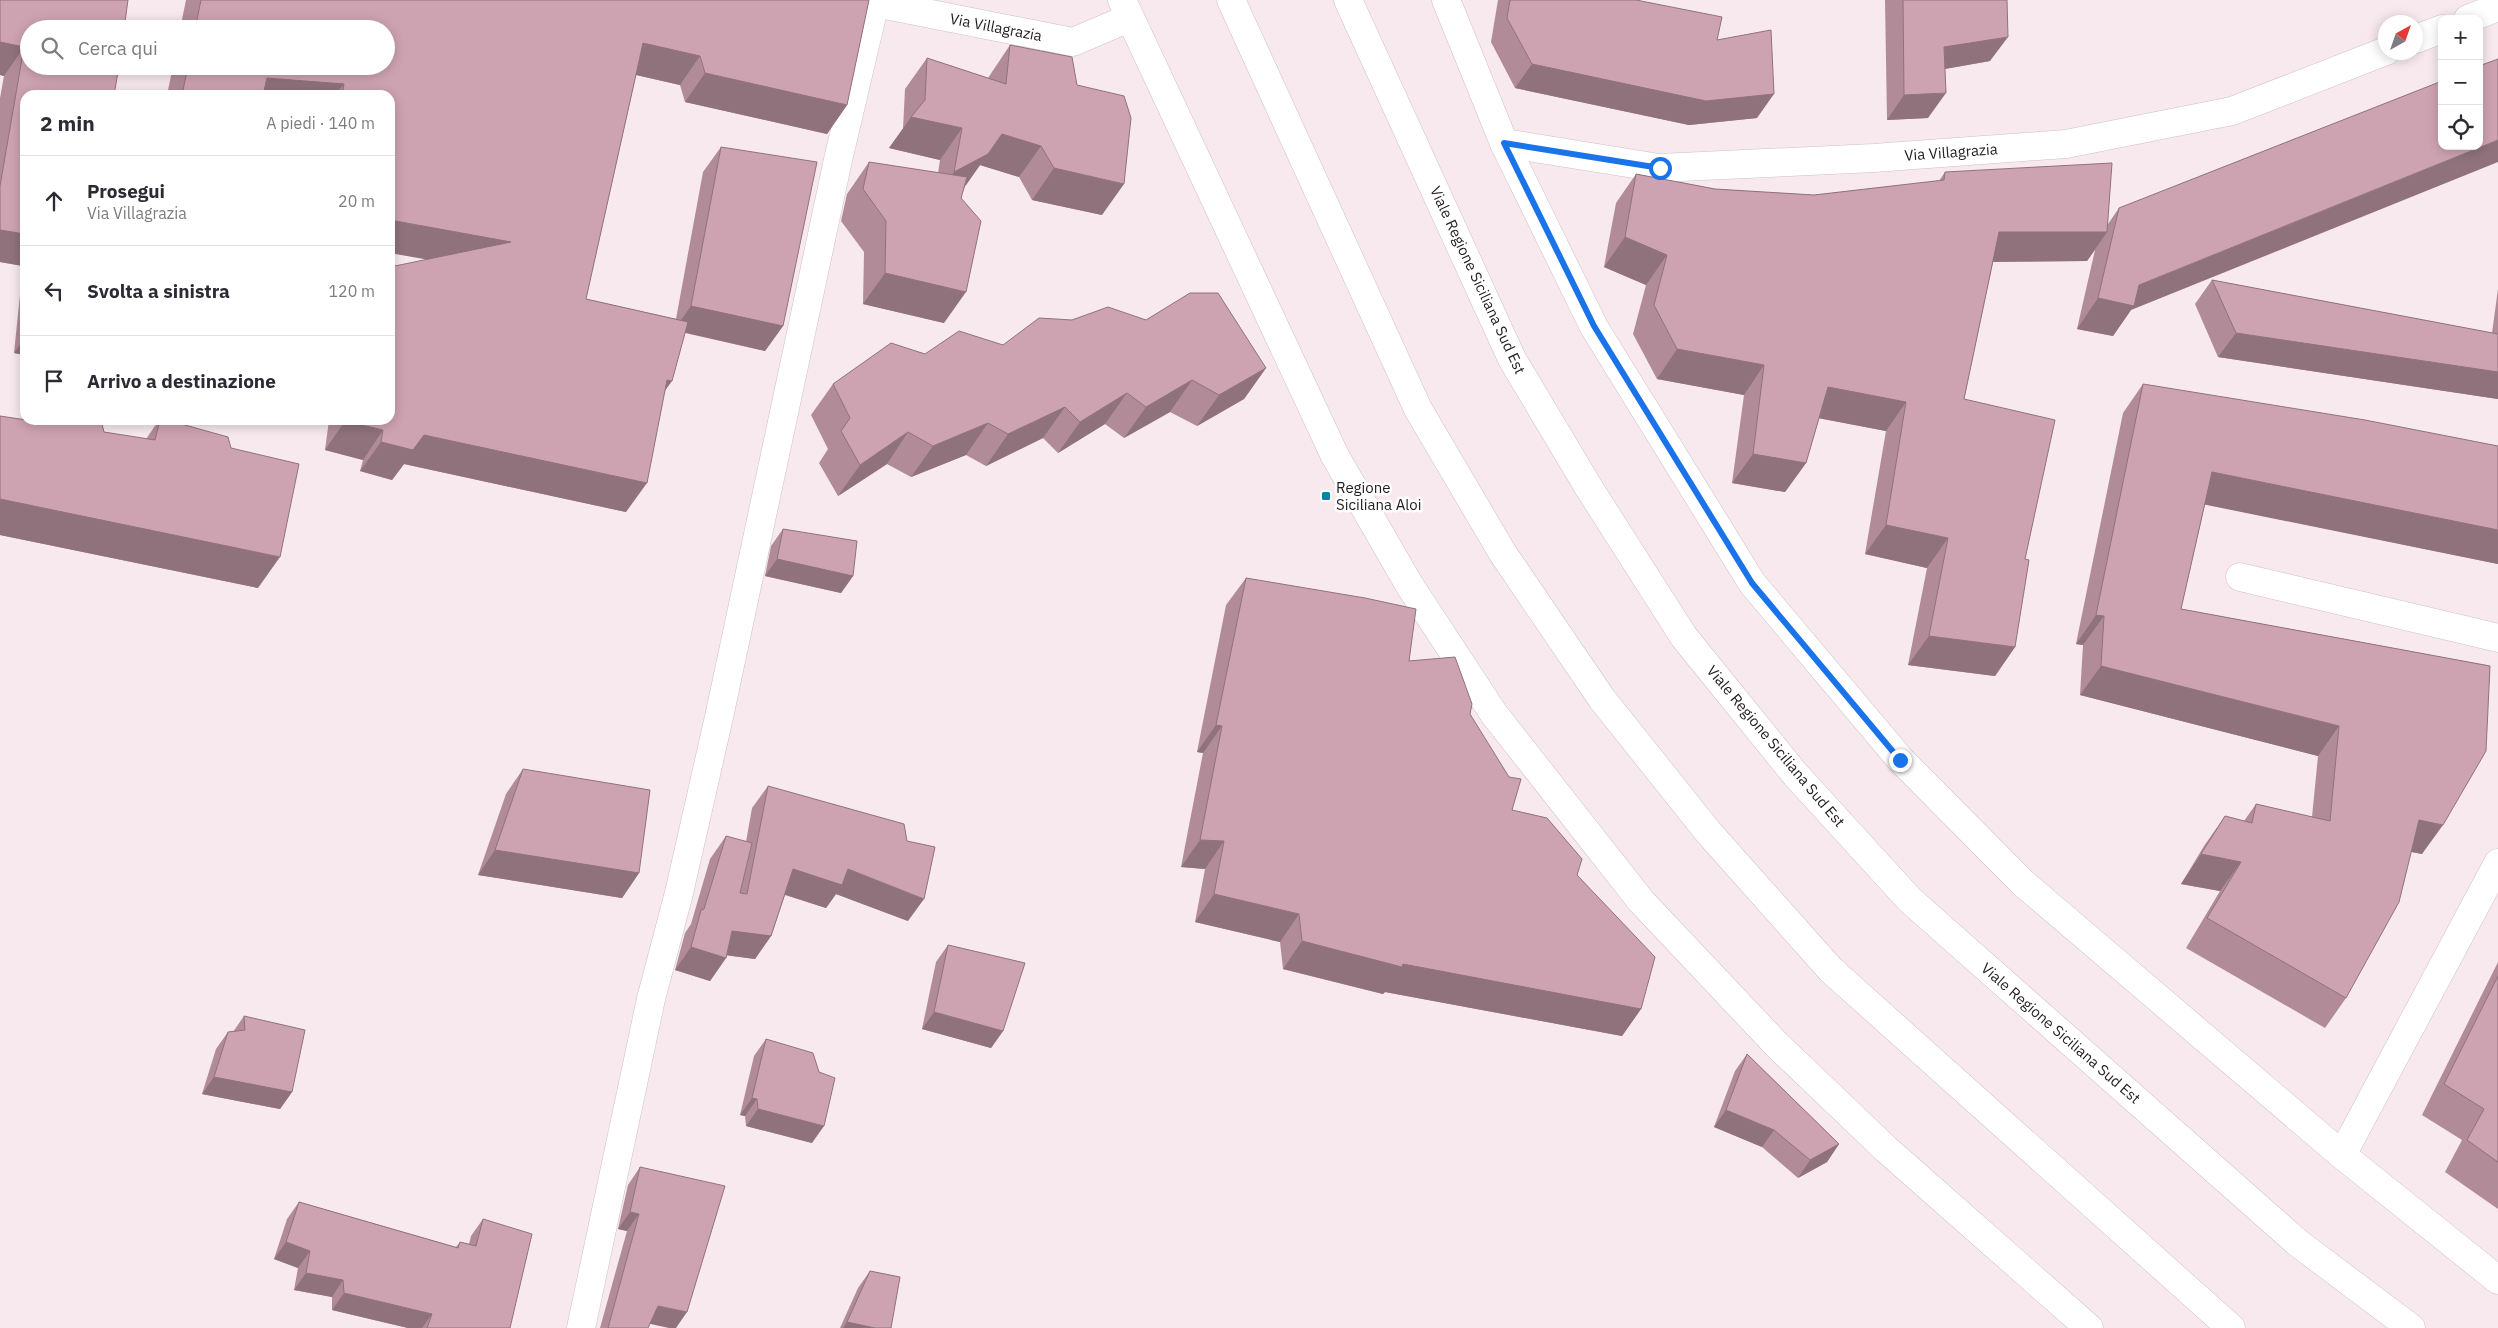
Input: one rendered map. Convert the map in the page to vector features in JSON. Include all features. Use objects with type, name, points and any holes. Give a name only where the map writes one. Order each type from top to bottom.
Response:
[{"type":"street","points":[[1231,0],[1418,409],[1502,552],[1602,699],[1709,833],[1831,970],[2231,1328]]},
{"type":"street","name":"Viale Regione Siciliana Sud Est","points":[[1348,0],[1512,359],[1589,488],[1684,637],[1795,774],[1910,900],[2298,1243],[2411,1328]]},
{"type":"street","points":[[1446,0],[1504,143],[1594,326],[1752,583],[1900,760],[2024,883],[2342,1155],[2498,1280]]},
{"type":"street","points":[[581,1328],[647,1018],[700,801],[838,160],[868,1]]},
{"type":"street","name":"Via Villagrazia","points":[[868,1],[1073,42],[1125,9]]},
{"type":"street","points":[[2478,15],[2498,7]]},
{"type":"street","points":[[1125,9],[1335,456],[1410,586],[1494,714],[1641,900],[1777,1045],[1886,1149],[2089,1328]]},
{"type":"street","points":[[2423,36],[2438,31]]},
{"type":"street","name":"Via Villagrazia","points":[[1504,143],[1660,168],[1874,158],[2066,144],[2232,111],[2378,54]]},
{"type":"street","points":[[2240,577],[2498,638]]},
{"type":"street","points":[[2342,1155],[2498,863]]},
{"type":"building","points":[[0,0],[128,0],[125,20],[20,20],[20,46],[0,42]]},
{"type":"building","points":[[201,0],[869,0],[847,105],[705,73],[700,56],[643,43],[586,299],[688,322],[672,381],[667,380],[647,483],[424,435],[413,450],[381,442],[383,430],[362,425],[395,425],[395,266],[511,242],[395,221],[395,90],[343,90],[344,84],[267,78],[264,90],[183,90],[186,75],[395,75],[395,20],[197,20]]},
{"type":"building","points":[[1510,0],[1636,0],[1722,17],[1717,40],[1771,30],[1774,94],[1706,101],[1532,64],[1507,18]]},
{"type":"building","points":[[1903,0],[2007,0],[2008,37],[1944,47],[1946,93],[1904,95]]},
{"type":"building","points":[[1010,45],[1072,57],[1077,85],[1124,96],[1131,118],[1124,184],[1054,168],[1041,146],[1002,134],[988,154],[954,172],[962,128],[911,117],[925,100],[927,58],[1006,84]]},
{"type":"building","points":[[2498,59],[2498,140],[2483,146],[2483,105],[2483,65]]},
{"type":"building","points":[[20,70],[20,75],[117,75],[115,90],[20,90],[20,233],[0,230],[0,186]]},
{"type":"building","points":[[2438,83],[2438,150],[2473,150],[2139,285],[2134,306],[2098,298],[2119,208]]},
{"type":"building","points":[[721,147],[817,162],[783,326],[691,306]]},
{"type":"building","points":[[869,162],[967,177],[961,198],[981,221],[966,292],[885,273],[886,221],[863,189]]},
{"type":"building","points":[[2112,163],[2107,232],[1999,232],[1964,399],[2055,420],[2025,559],[2029,560],[2015,647],[1929,636],[1948,538],[1886,525],[1906,402],[1828,387],[1806,463],[1753,454],[1764,365],[1677,349],[1654,305],[1667,255],[1625,237],[1636,174],[1715,189],[1814,195],[1944,180],[1945,172]]},
{"type":"building","points":[[2212,280],[2498,334],[2498,372],[2236,333]]},
{"type":"building","points":[[1190,293],[1218,293],[1266,368],[1219,395],[1192,380],[1146,407],[1127,393],[1080,422],[1065,407],[1008,434],[988,423],[933,446],[908,432],[860,465],[841,431],[850,418],[833,384],[891,343],[925,354],[959,331],[1003,345],[1039,318],[1072,320],[1108,307],[1146,320]]},
{"type":"building","points":[[2143,384],[2365,420],[2498,446],[2498,530],[2212,472],[2181,609],[2490,666],[2486,751],[2443,825],[2419,820],[2399,902],[2346,998],[2207,918],[2241,862],[2201,854],[2225,816],[2252,823],[2256,804],[2330,821],[2339,726],[2101,666],[2104,616],[2096,615]]},
{"type":"building","points":[[0,416],[20,419],[20,425],[102,425],[104,432],[155,440],[159,425],[185,425],[228,437],[231,448],[299,464],[280,557],[0,499]]},
{"type":"building","points":[[783,529],[857,541],[853,576],[777,559]]},
{"type":"building","points":[[1246,578],[1365,598],[1416,609],[1409,661],[1455,657],[1472,704],[1470,714],[1509,777],[1521,779],[1512,810],[1547,818],[1582,859],[1577,875],[1655,957],[1641,1009],[1403,964],[1402,967],[1302,941],[1299,914],[1214,894],[1224,841],[1200,840],[1222,726],[1216,725]]},
{"type":"building","points":[[523,769],[650,790],[639,873],[495,850]]},
{"type":"building","points":[[768,786],[904,824],[907,841],[935,847],[924,899],[848,869],[842,885],[793,869],[771,936],[732,931],[726,958],[691,947],[701,910],[704,909],[726,836],[752,843],[740,893],[747,894]]},
{"type":"building","points":[[948,945],[1025,963],[1003,1031],[934,1012]]},
{"type":"building","points":[[2498,976],[2498,1162],[2467,1140],[2484,1109],[2444,1084]]},
{"type":"building","points":[[244,1016],[305,1030],[292,1092],[214,1077],[228,1032],[245,1030]]},
{"type":"building","points":[[766,1039],[813,1053],[819,1072],[835,1078],[824,1126],[758,1109],[757,1099],[752,1098]]},
{"type":"building","points":[[1747,1054],[1839,1144],[1810,1160],[1774,1130],[1726,1110]]},
{"type":"building","points":[[640,1167],[725,1186],[687,1312],[658,1306],[648,1328],[608,1328],[639,1214],[630,1212]]},
{"type":"building","points":[[299,1202],[458,1248],[460,1242],[476,1246],[483,1219],[532,1234],[510,1328],[427,1328],[432,1314],[344,1293],[343,1280],[306,1273],[310,1251],[286,1242]]},
{"type":"building","points":[[870,1271],[900,1277],[891,1328],[875,1328],[847,1322]]},
{"type":"place","name":"Regione Siciliana Aloi","points":[[1326,496]]},
{"type":"route","points":[[1660,168],[1504,143],[1594,326],[1752,583],[1900,760]]}]
